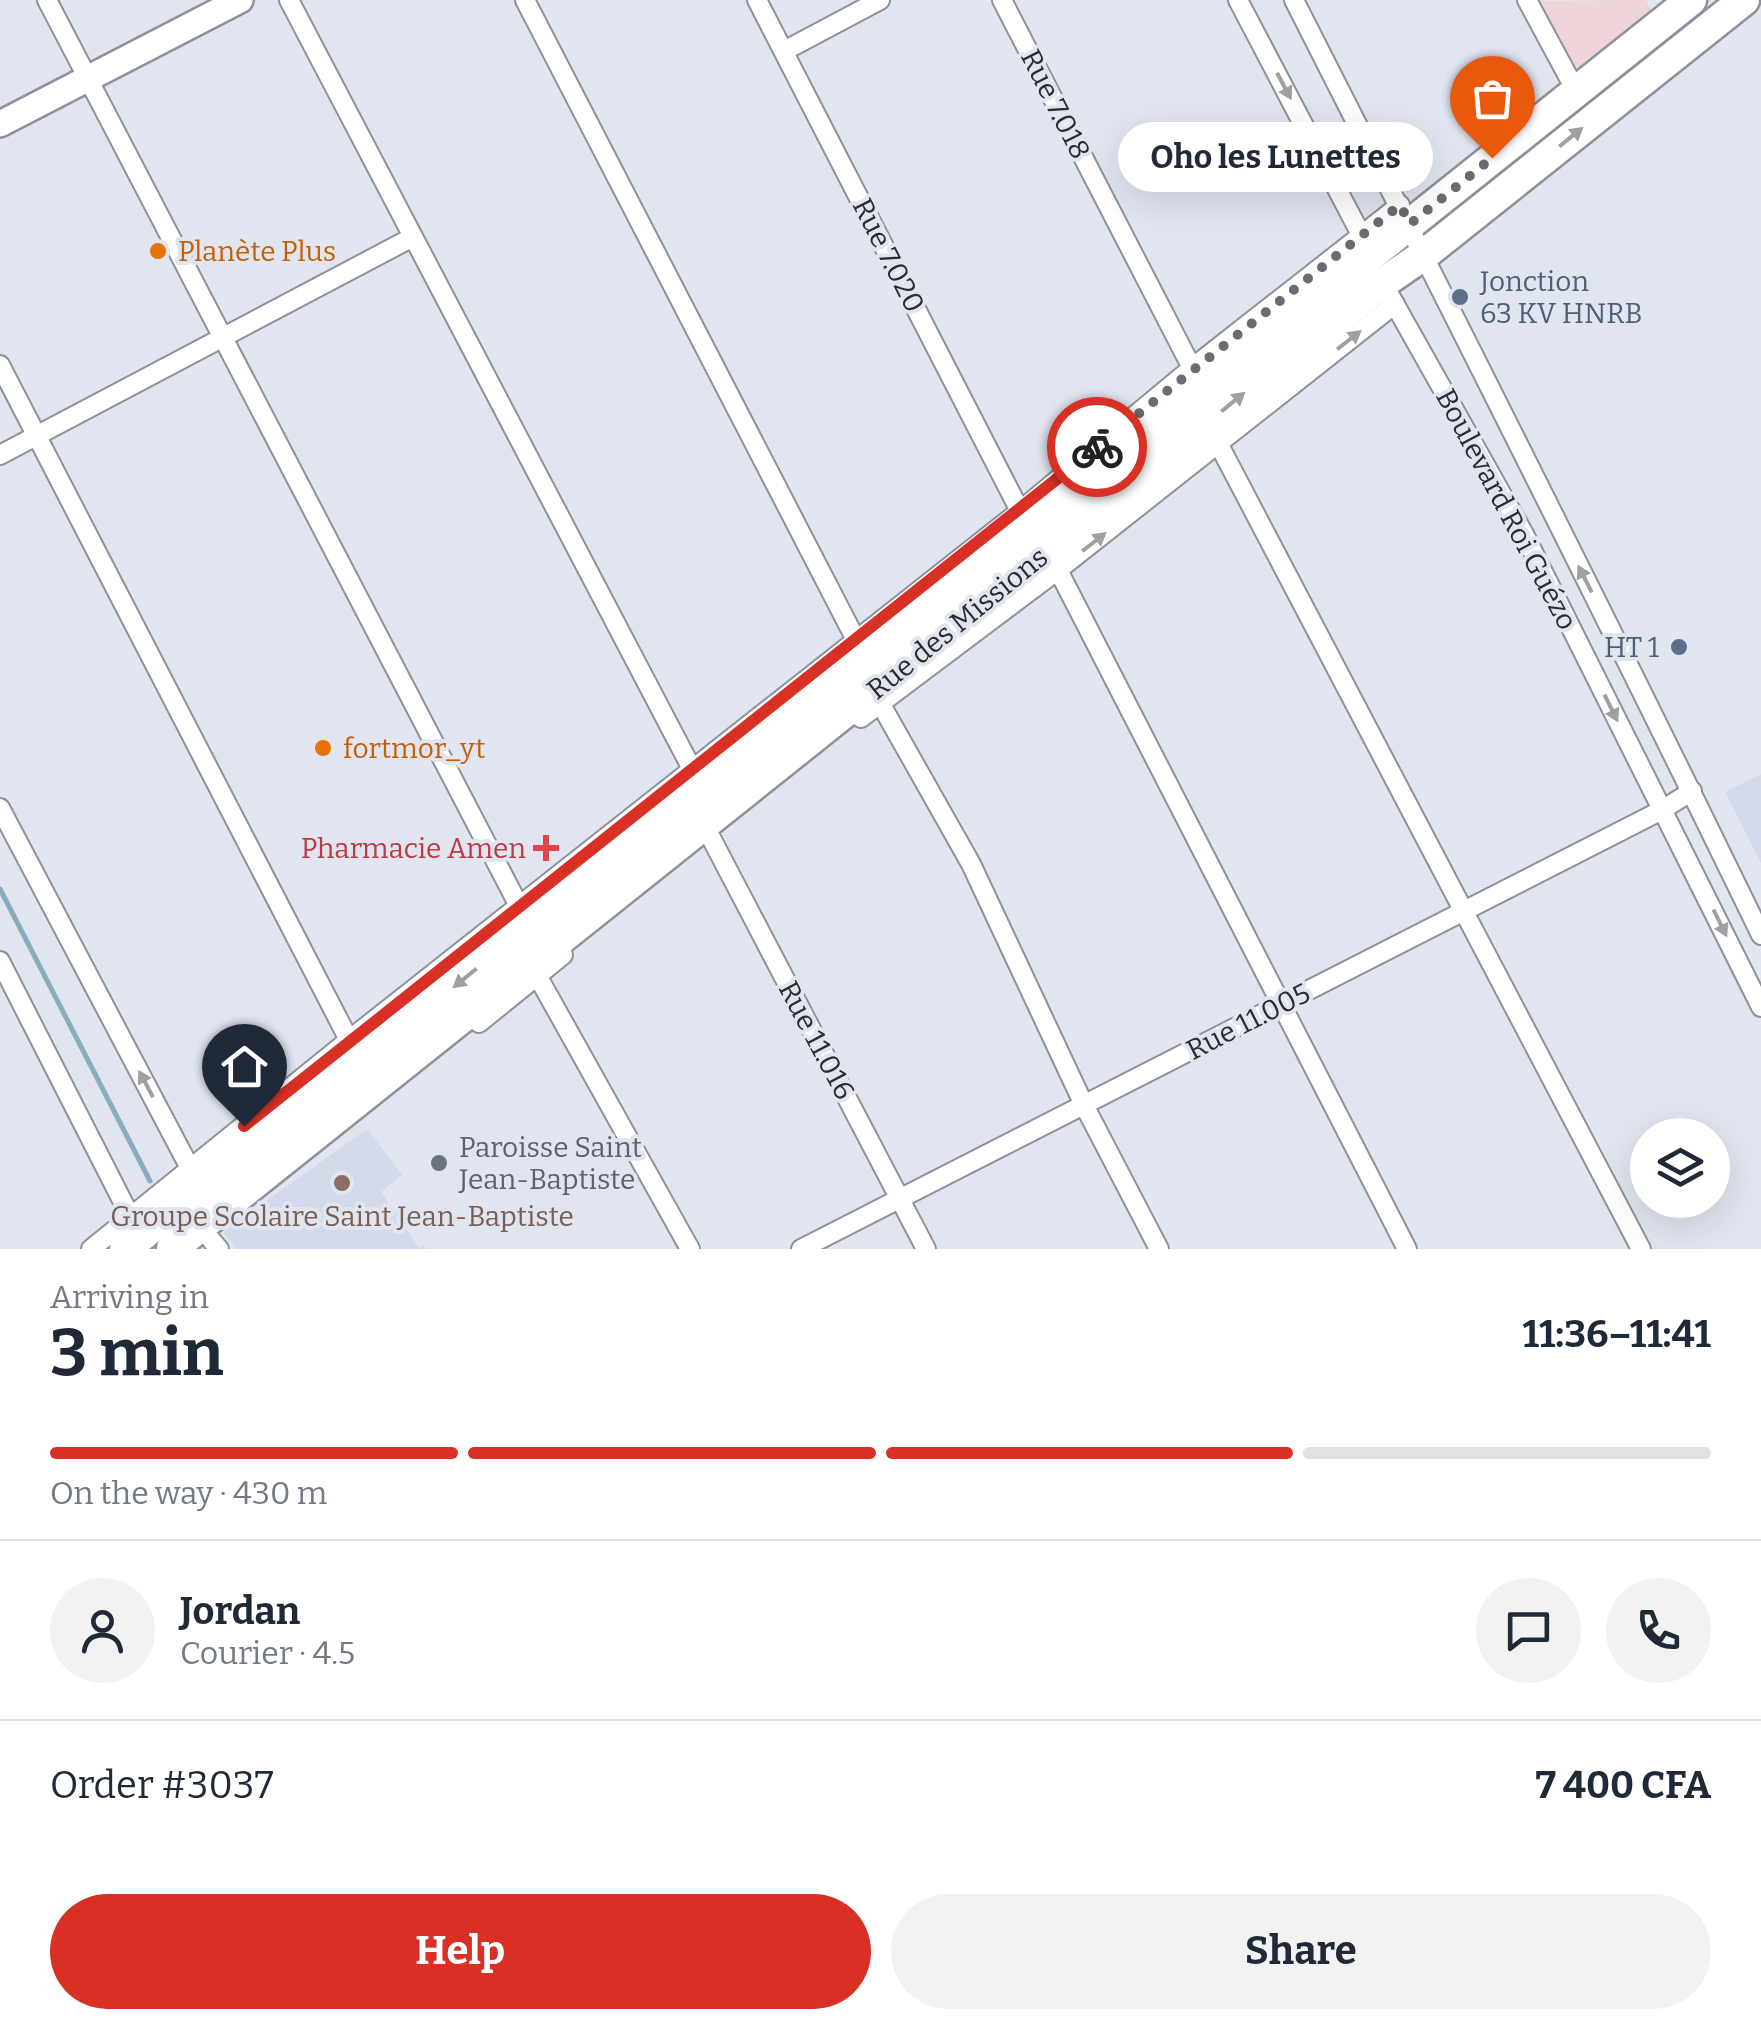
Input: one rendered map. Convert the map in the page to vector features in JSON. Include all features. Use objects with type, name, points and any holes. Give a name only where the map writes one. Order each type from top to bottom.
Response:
[{"type":"highway","name":"Rue des Missions","points":[[125,1249],[1404,215],[1576,91],[1690,0]]},
{"type":"highway","name":"Rue des Missions","points":[[172,1249],[1389,293],[1425,254],[1744,0]]},
{"type":"main road","points":[[0,124],[240,0]]},
{"type":"street","points":[[46,0],[519,906]]},
{"type":"street","points":[[289,0],[692,769]]},
{"type":"street","points":[[524,0],[856,638]]},
{"type":"street","name":"Rue 7.020","points":[[757,0],[1020,511]]},
{"type":"street","points":[[784,51],[880,0]]},
{"type":"street","name":"Rue 7.018","points":[[1002,0],[1192,368]]},
{"type":"street","name":"Boulevard Roi Guézo","points":[[1238,0],[1389,293],[1524,534],[1761,1007]]},
{"type":"street","name":"Boulevard Roi Guézo","points":[[1294,0],[1425,254],[1482,377],[1692,791],[1761,936]]},
{"type":"street","points":[[1528,0],[1576,91]]},
{"type":"street","points":[[0,455],[413,237]]},
{"type":"street","points":[[91,1249],[349,1040],[1020,511],[1192,368],[1367,245]]},
{"type":"street","points":[[191,1249],[214,1243],[708,832],[1058,570],[1218,443],[1389,293]]},
{"type":"street","points":[[0,365],[349,1040]]},
{"type":"street","points":[[1218,443],[1641,1249]]},
{"type":"street","points":[[1058,570],[1407,1249]]},
{"type":"street","points":[[880,703],[972,864],[1084,1105],[1158,1249]]},
{"type":"street","name":"Rue 11.005","points":[[801,1249],[1662,810],[1692,791]]},
{"type":"street","points":[[0,808],[192,1170]]},
{"type":"street","name":"Rue 11.016","points":[[708,832],[926,1249]]},
{"type":"street","points":[[0,961],[131,1218]]},
{"type":"street","points":[[538,976],[690,1249]]},
{"type":"shaded area","points":[[1646,0],[1652,12],[1578,76],[1540,1]]},
{"type":"shaded area","points":[[1761,774],[1761,863],[1725,792]]},
{"type":"shaded area","name":"Groupe Scolaire Saint Jean-Baptiste","points":[[367,1129],[402,1175],[381,1192],[419,1248],[423,1245],[426,1249],[237,1249],[223,1232]]},
{"type":"waterway","points":[[0,889],[150,1181]]},
{"type":"way so far","points":[[1097,447],[1400,205],[1410,224],[1492,158]]},
{"type":"place","name":"Oho les Lunettes","points":[[1492,158]]},
{"type":"place","name":"Planète Plus","points":[[158,251]]},
{"type":"place","name":"Jonction 63 KV HNRB","points":[[1460,297]]},
{"type":"place","name":"HT 1","points":[[1679,647]]},
{"type":"place","name":"fortmor_yt","points":[[323,748]]},
{"type":"place","name":"Pharmacie Amen","points":[[546,848]]},
{"type":"place","name":"Paroisse Saint Jean-Baptiste","points":[[439,1163]]},
{"type":"place","name":"Groupe Scolaire Saint Jean-Baptiste","points":[[342,1183]]},
{"type":"route","points":[[244,1126],[1097,447]]}]
